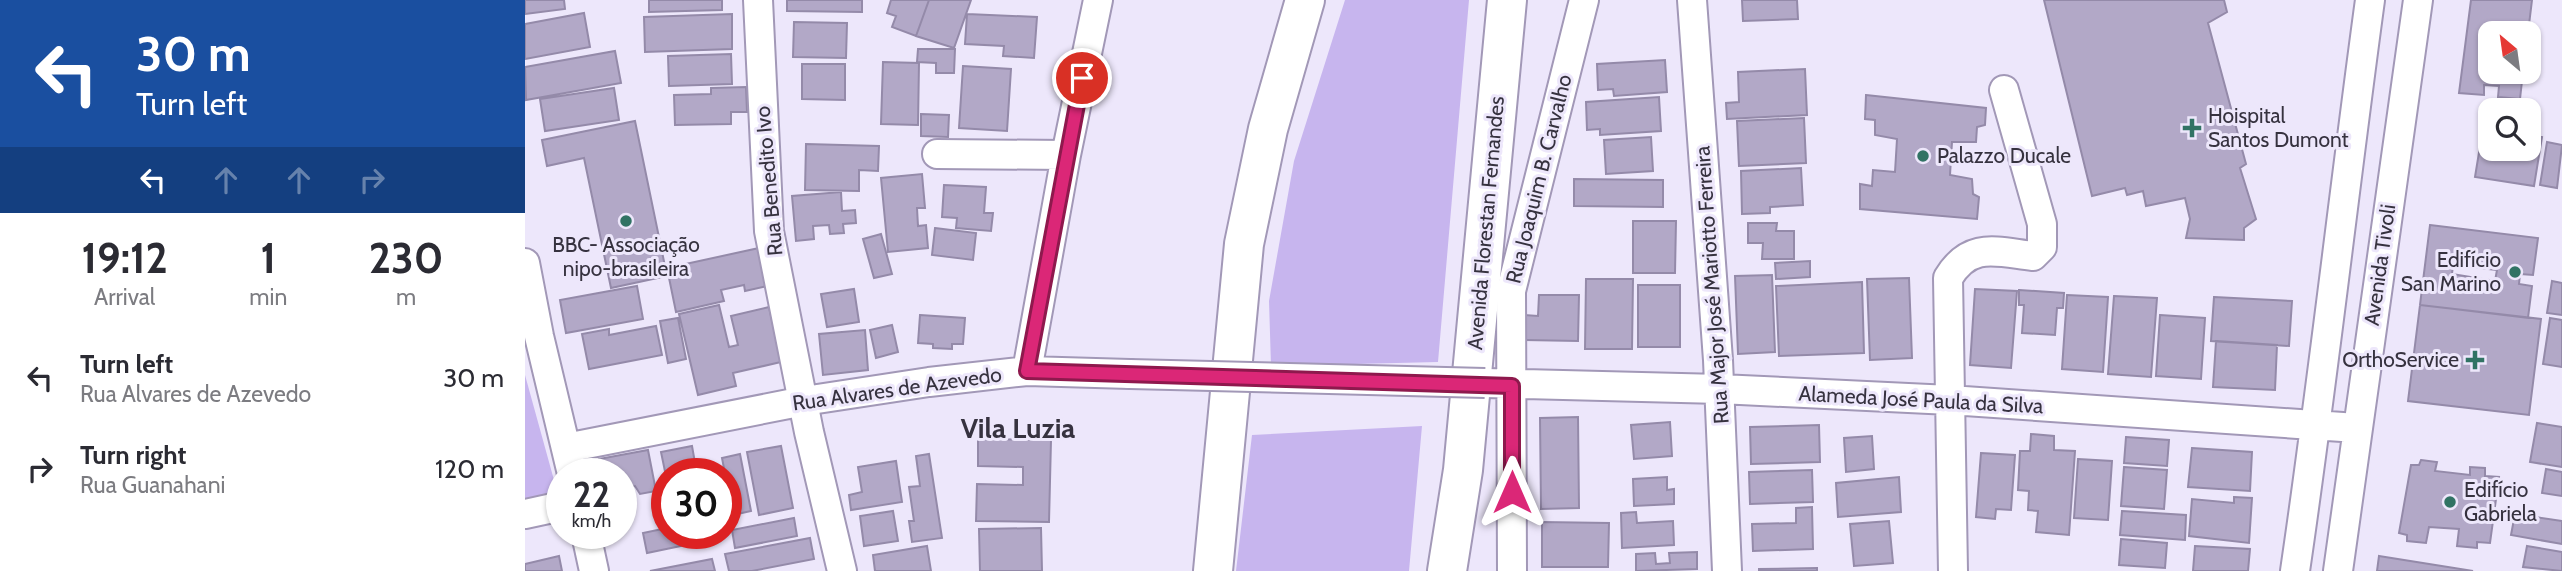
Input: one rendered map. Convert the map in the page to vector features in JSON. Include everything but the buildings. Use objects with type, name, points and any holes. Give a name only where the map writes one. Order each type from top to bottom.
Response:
[{"type":"highway","points":[[1213,571],[1244,244],[1268,130],[1305,0]]},
{"type":"highway","name":"Avenida Florestan Fernandes","points":[[1447,571],[1463,470],[1507,0]]},
{"type":"street","name":"Rua Benedito Ivo","points":[[758,0],[769,231],[842,571]]},
{"type":"street","points":[[1027,371],[1066,155],[1098,0]]},
{"type":"street","name":"Rua Joaquim B. Carvalho","points":[[1512,571],[1499,385],[1511,291],[1584,0]]},
{"type":"street","name":"Rua Major José Mariotto Ferreira","points":[[1692,0],[1720,388],[1727,571]]},
{"type":"street","name":"Avenida Tivoli","points":[[2295,571],[2317,426],[2334,264],[2370,0]]},
{"type":"street","name":"Avenida Tivoli","points":[[2338,571],[2418,0]]},
{"type":"street","points":[[1953,571],[1948,278],[1957,263],[1969,255],[1983,251],[2033,256],[2042,247],[2042,224],[2004,90]]},
{"type":"street","points":[[937,154],[1066,155]]},
{"type":"street","points":[[525,263],[532,336],[568,458]]},
{"type":"street","name":"Rua Alvares de Azevedo","points":[[581,458],[804,401],[929,382],[1027,371],[1499,385]]},
{"type":"street","name":"Alameda José Paula da Silva","points":[[1499,385],[1720,388],[1950,400],[2357,428]]},
{"type":"street","points":[[525,514],[546,509]]},
{"type":"street","points":[[589,549],[594,571]]},
{"type":"shaded area","points":[[1345,0],[1469,0],[1438,362],[1271,366],[1269,301],[1294,161]]},
{"type":"shaded area","points":[[525,375],[548,458],[546,494],[525,499]]},
{"type":"shaded area","points":[[1422,426],[1409,571],[1236,571],[1252,435]]},
{"type":"place","name":"Hoispital Santos Dumont","points":[[2192,128]]},
{"type":"place","name":"Palazzo Ducale","points":[[1923,156]]},
{"type":"place","name":"BBC- Associação nipo-brasileira","points":[[626,221]]},
{"type":"place","name":"Edifício San Marino","points":[[2515,272]]},
{"type":"place","name":"OrthoService","points":[[2475,360]]},
{"type":"place","name":"Edifício Gabriela","points":[[2450,502]]},
{"type":"district","name":"Vila Luzia","points":[[1018,428]]},
{"type":"route","points":[[1082,78],[1027,371],[1485,383],[1512,386],[1512,492]]}]
